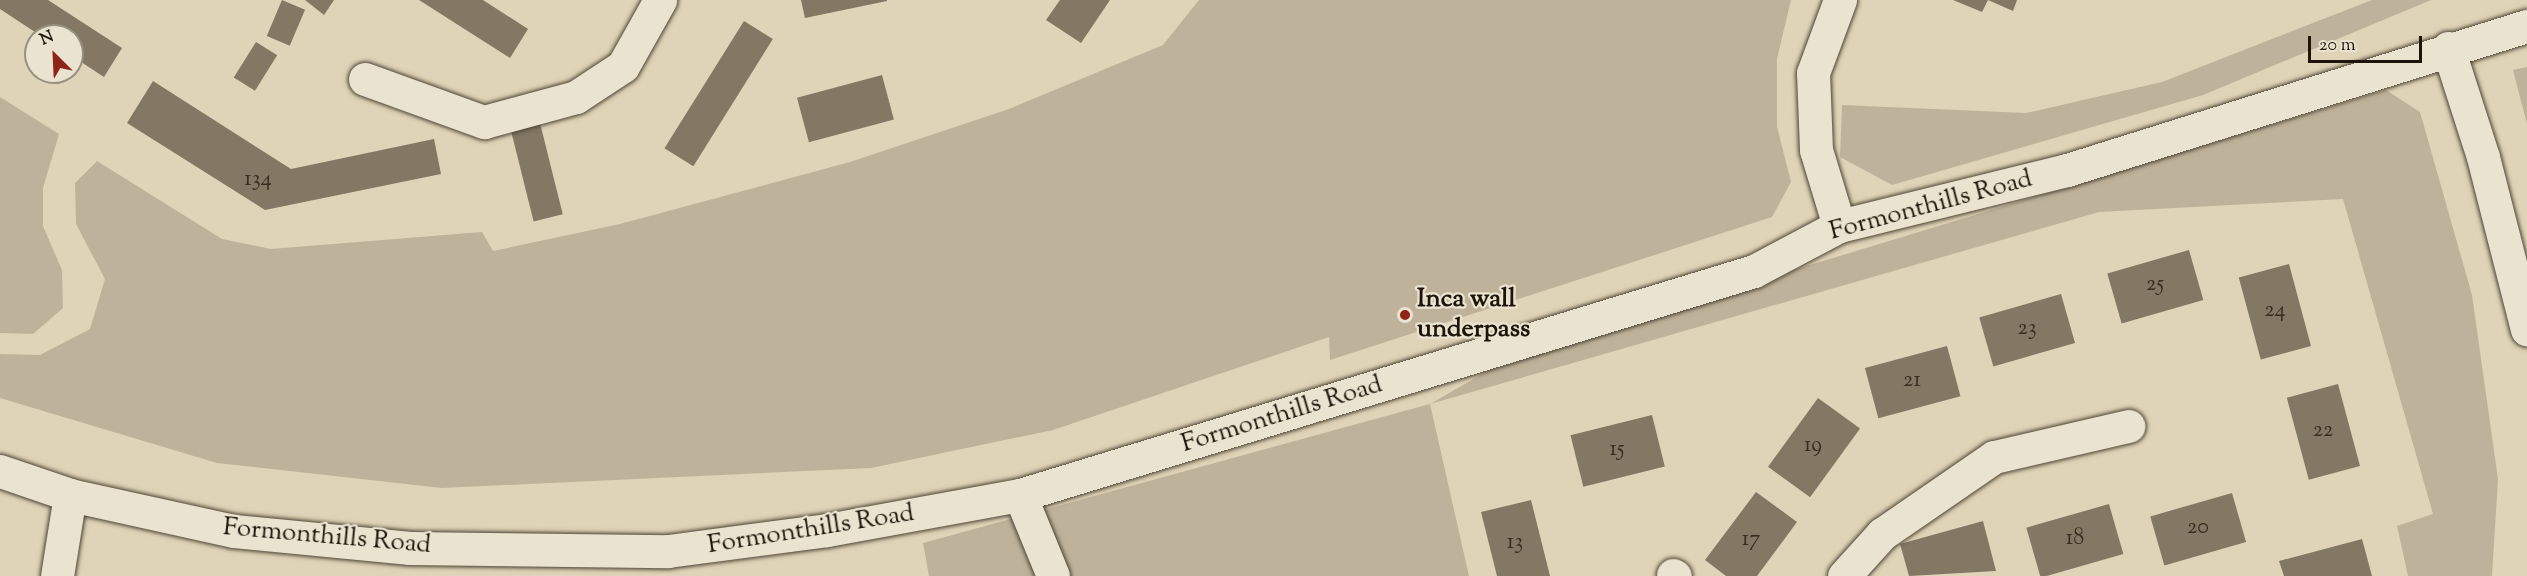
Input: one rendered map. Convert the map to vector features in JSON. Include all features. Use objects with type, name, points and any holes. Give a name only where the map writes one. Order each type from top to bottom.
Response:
[{"type":"street","points":[[365,79],[484,122],[576,97],[623,66],[660,0]]},
{"type":"street","points":[[1839,226],[1816,150],[1813,73],[1840,0]]},
{"type":"street","name":"Formonthills Road","points":[[0,471],[70,495],[234,531],[386,546],[668,551],[827,530],[1020,495],[1754,271],[1839,226],[2067,170],[2448,48],[2527,26]]},
{"type":"street","points":[[2448,48],[2484,157],[2527,329]]},
{"type":"street","points":[[1844,576],[1882,534],[1994,458],[2128,426]]},
{"type":"street","points":[[57,576],[70,495]]},
{"type":"street","points":[[1020,495],[1053,576]]},
{"type":"shaded area","points":[[1199,0],[1791,0],[1777,59],[1777,127],[1791,182],[1772,217],[1330,360],[1329,337],[1053,430],[871,468],[442,488],[217,463],[0,398],[0,354],[40,355],[90,329],[105,279],[76,224],[75,183],[97,161],[222,239],[271,249],[482,232],[493,251],[620,224],[850,162],[1009,109],[1163,45]]},
{"type":"shaded area","points":[[2372,0],[2431,0],[2203,95],[1892,185],[1840,157],[1842,105],[2026,113],[2162,82]]},
{"type":"shaded area","points":[[2527,67],[2527,124],[2513,70]]},
{"type":"shaded area","points":[[2386,90],[2420,112],[2472,295],[2498,479],[2492,576],[2408,576],[2397,526],[2433,514],[2343,199],[2099,212],[1430,404],[1517,354]]},
{"type":"shaded area","points":[[0,97],[59,134],[43,188],[43,226],[62,270],[63,308],[33,334],[0,333]]},
{"type":"shaded area","points":[[1430,404],[1469,576],[929,576],[923,543]]},
{"type":"building","points":[[0,0],[48,0],[122,48],[104,77],[84,64],[84,24],[24,25],[0,9]]},
{"type":"building","points":[[282,0],[305,10],[290,46],[267,36]]},
{"type":"building","points":[[305,0],[334,0],[324,15]]},
{"type":"building","points":[[419,0],[483,0],[528,29],[510,58]]},
{"type":"building","points":[[801,0],[887,0],[887,1],[805,18]]},
{"type":"building","points":[[1060,0],[1110,0],[1081,43],[1046,20]]},
{"type":"building","points":[[1953,0],[1988,0],[1982,12]]},
{"type":"building","points":[[1988,0],[2017,0],[2013,11]]},
{"type":"building","points":[[744,21],[773,39],[693,166],[665,148]]},
{"type":"building","points":[[256,42],[277,55],[255,91],[234,78]]},
{"type":"building","points":[[882,75],[894,119],[809,142],[797,98]]},
{"type":"building","points":[[153,81],[291,169],[434,139],[441,174],[265,210],[127,123]]},
{"type":"building","points":[[540,123],[563,214],[534,221],[511,130]]},
{"type":"building","points":[[2189,250],[2203,300],[2122,323],[2107,273]]},
{"type":"building","points":[[2289,264],[2311,346],[2261,360],[2239,277]]},
{"type":"building","points":[[2061,294],[2075,343],[1993,366],[1979,317]]},
{"type":"building","points":[[1947,346],[1960,396],[1878,418],[1865,368]]},
{"type":"building","points":[[2338,384],[2360,466],[2309,480],[2287,398]]},
{"type":"building","points":[[1818,398],[1860,429],[1810,497],[1768,467]]},
{"type":"building","points":[[1652,415],[1665,466],[1583,487],[1570,435]]},
{"type":"building","points":[[1756,492],[1797,522],[1757,576],[1726,576],[1705,560]]},
{"type":"building","points":[[2232,493],[2246,542],[2164,565],[2150,516]]},
{"type":"building","points":[[1531,500],[1550,576],[1497,576],[1481,512]]},
{"type":"building","points":[[2109,504],[2123,554],[2040,576],[2026,528]]},
{"type":"building","points":[[1983,521],[1996,571],[1909,576],[1900,544]]},
{"type":"building","points":[[2362,539],[2372,576],[2284,576],[2279,561]]},
{"type":"place","name":"Inca wall underpass","points":[[1405,315]]}]
